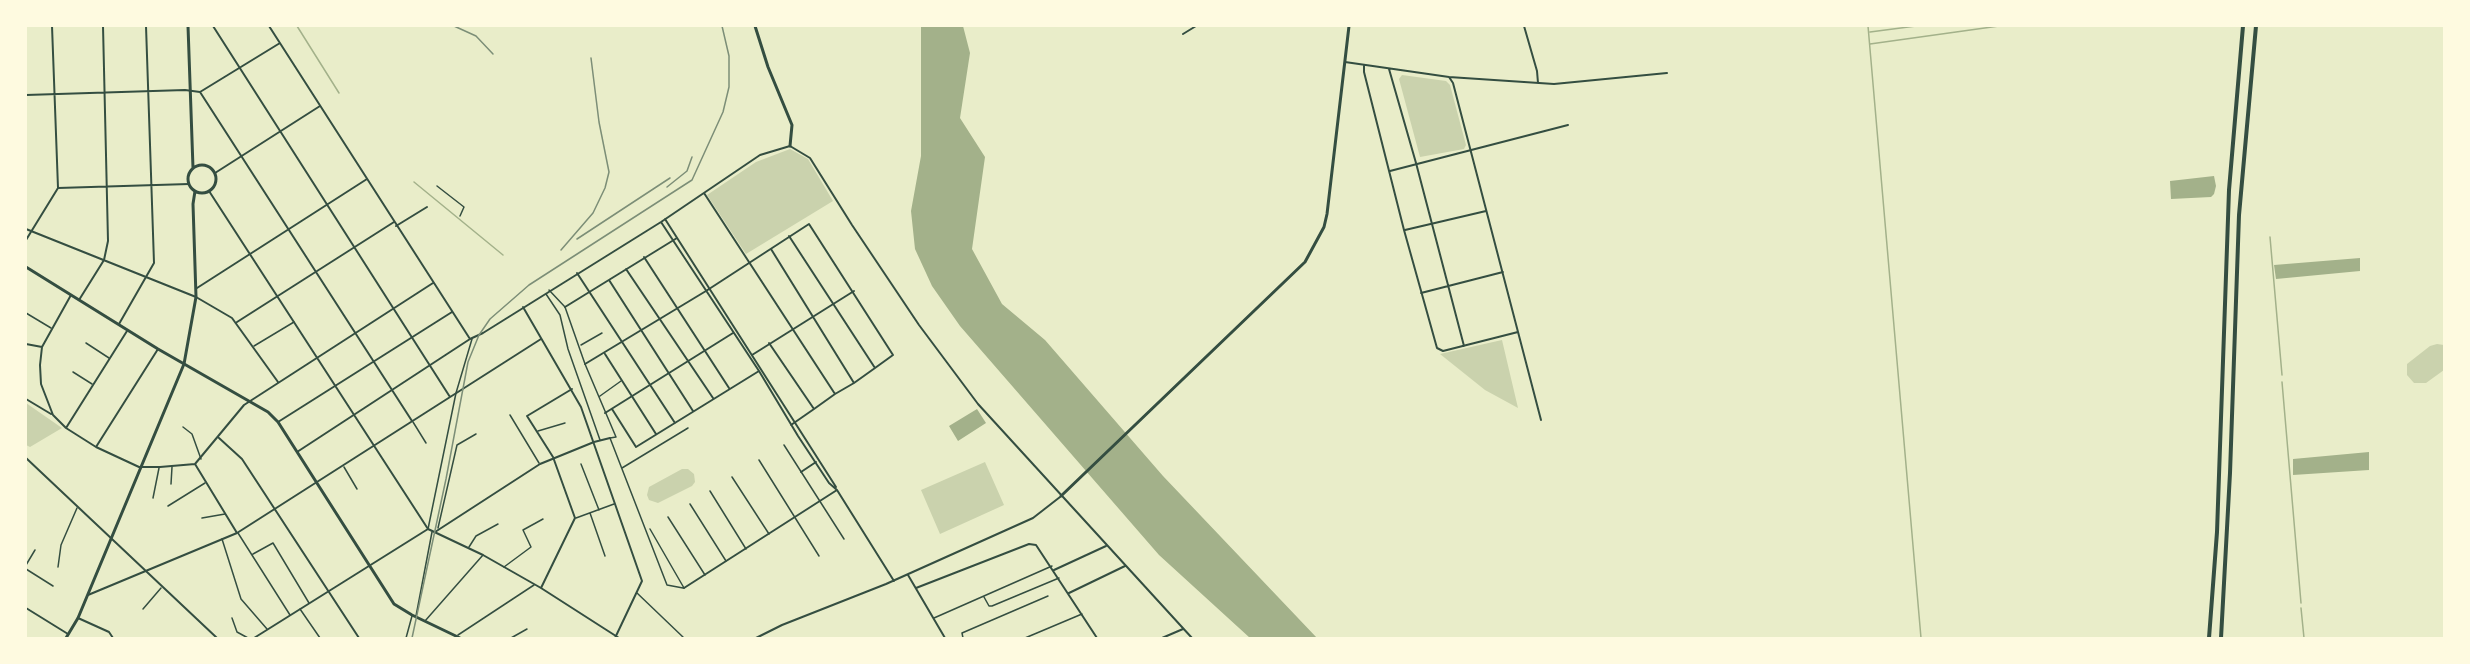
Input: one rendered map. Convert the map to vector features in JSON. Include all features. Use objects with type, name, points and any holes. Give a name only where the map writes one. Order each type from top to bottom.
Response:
[{"type":"highway","points":[[2209,639],[2217,532],[2229,190],[2243,26]]},
{"type":"highway","points":[[2221,639],[2230,473],[2239,215],[2256,26]]},
{"type":"street","points":[[26,240],[58,189],[52,26]]},
{"type":"street","points":[[78,300],[104,260],[108,242],[103,26]]},
{"type":"street","points":[[119,324],[154,263],[146,26]]},
{"type":"street","points":[[188,26],[193,168]]},
{"type":"street","points":[[213,26],[450,397]]},
{"type":"street","points":[[269,26],[396,226],[471,338]]},
{"type":"street","points":[[755,26],[768,68],[792,125],[790,146]]},
{"type":"street","points":[[1183,34],[1196,26]]},
{"type":"street","points":[[756,639],[782,626],[908,575],[1033,518],[1061,496],[1305,262],[1324,227],[1349,26]]},
{"type":"street","points":[[1524,26],[1537,71],[1538,83]]},
{"type":"street","points":[[26,95],[148,91],[200,92],[280,43]]},
{"type":"street","points":[[1346,62],[1449,77],[1538,83],[1667,73]]},
{"type":"street","points":[[1364,64],[1364,72],[1404,230],[1437,348],[1443,351],[1518,332]]},
{"type":"street","points":[[1389,69],[1464,346]]},
{"type":"street","points":[[1449,77],[1453,83],[1541,420]]},
{"type":"street","points":[[200,92],[412,421]]},
{"type":"street","points":[[215,173],[320,106]]},
{"type":"street","points":[[1390,171],[1568,125]]},
{"type":"street","points":[[297,452],[471,338],[662,222],[760,155],[790,146],[810,158],[852,225],[953,372],[978,404],[1192,639]]},
{"type":"street","points":[[66,639],[78,618],[139,467],[184,364],[196,297],[193,204],[195,192],[189,184],[188,177],[193,168],[198,165],[208,166],[215,173],[216,181],[209,191],[195,192]]},
{"type":"street","points":[[196,288],[367,179]]},
{"type":"street","points":[[58,189],[189,184]]},
{"type":"street","points":[[209,191],[352,414],[431,531],[483,555],[541,588],[617,638],[642,581],[594,442],[572,389],[524,307]]},
{"type":"street","points":[[704,193],[835,394]]},
{"type":"street","points":[[396,226],[427,207]]},
{"type":"street","points":[[1404,230],[1486,211]]},
{"type":"street","points":[[665,219],[894,581]]},
{"type":"street","points":[[237,322],[394,222]]},
{"type":"street","points":[[662,222],[733,333],[751,356],[791,425],[829,483],[837,490]]},
{"type":"street","points":[[585,364],[605,354],[810,224],[893,355],[791,425]]},
{"type":"street","points":[[26,228],[196,297],[237,322],[278,382]]},
{"type":"street","points":[[789,236],[876,368]]},
{"type":"street","points":[[565,307],[677,238]]},
{"type":"street","points":[[771,249],[854,383]]},
{"type":"street","points":[[644,257],[729,388]]},
{"type":"street","points":[[26,267],[158,350],[268,412],[278,422],[394,604],[424,622],[460,639]]},
{"type":"street","points":[[626,269],[712,398]]},
{"type":"street","points":[[1421,293],[1503,272]]},
{"type":"street","points":[[577,273],[675,423]]},
{"type":"street","points":[[609,280],[693,411]]},
{"type":"street","points":[[26,399],[53,415],[66,428],[96,447],[139,467],[195,464],[219,438],[244,405],[433,283]]},
{"type":"street","points":[[751,356],[854,291]]},
{"type":"street","points":[[53,415],[41,384],[42,347],[71,295]]},
{"type":"street","points":[[278,422],[452,312]]},
{"type":"street","points":[[66,428],[127,330]]},
{"type":"street","points":[[605,413],[633,398],[733,333]]},
{"type":"street","points":[[87,595],[237,532],[375,447],[541,339]]},
{"type":"street","points":[[769,343],[814,409]]},
{"type":"street","points":[[26,344],[42,347]]},
{"type":"street","points":[[96,447],[158,350]]},
{"type":"street","points":[[605,354],[656,434]]},
{"type":"street","points":[[612,409],[636,447],[759,371]]},
{"type":"street","points":[[541,588],[575,518],[553,457],[527,416],[572,389]]},
{"type":"street","points":[[219,438],[242,459],[359,639]]},
{"type":"street","points":[[255,638],[370,566],[438,529],[540,464],[553,457],[610,438]]},
{"type":"street","points":[[26,458],[217,639]]},
{"type":"street","points":[[801,472],[819,460]]},
{"type":"street","points":[[195,464],[237,532]]},
{"type":"street","points":[[684,588],[837,490]]},
{"type":"street","points":[[916,588],[1029,544],[1036,544],[1097,639]]},
{"type":"street","points":[[1054,570],[1106,546]]},
{"type":"street","points":[[1069,593],[1125,567]]},
{"type":"street","points":[[908,575],[945,639]]},
{"type":"street","points":[[26,608],[69,634]]},
{"type":"street","points":[[78,618],[109,632],[113,639]]},
{"type":"street","points":[[1162,639],[1183,629]]},
{"type":"lane","points":[[437,186],[464,207],[460,216]]},
{"type":"lane","points":[[549,290],[565,307],[585,364],[616,437],[610,438],[667,585],[684,588]]},
{"type":"lane","points":[[545,293],[560,315],[568,349],[600,440]]},
{"type":"lane","points":[[26,313],[51,328]]},
{"type":"lane","points":[[254,347],[294,322]]},
{"type":"lane","points":[[580,345],[602,333]]},
{"type":"lane","points":[[406,639],[415,617],[456,393],[471,338]]},
{"type":"lane","points":[[86,344],[110,358]]},
{"type":"lane","points":[[73,372],[93,385]]},
{"type":"lane","points":[[599,396],[622,381]]},
{"type":"lane","points":[[510,415],[540,464]]},
{"type":"lane","points":[[412,421],[426,442]]},
{"type":"lane","points":[[537,431],[565,423]]},
{"type":"lane","points":[[183,427],[192,434],[201,459]]},
{"type":"lane","points":[[622,469],[688,428]]},
{"type":"lane","points":[[438,529],[457,445],[476,434]]},
{"type":"lane","points":[[784,445],[844,539]]},
{"type":"lane","points":[[759,460],[819,556]]},
{"type":"lane","points":[[581,464],[598,510]]},
{"type":"lane","points":[[171,484],[172,466]]},
{"type":"lane","points":[[343,466],[357,489]]},
{"type":"lane","points":[[153,498],[160,467]]},
{"type":"lane","points":[[732,477],[769,534]]},
{"type":"lane","points":[[168,506],[206,483]]},
{"type":"lane","points":[[710,491],[746,549]]},
{"type":"lane","points":[[575,518],[615,504]]},
{"type":"lane","points":[[690,504],[726,561]]},
{"type":"lane","points":[[58,567],[61,545],[77,507]]},
{"type":"lane","points":[[590,513],[605,556]]},
{"type":"lane","points":[[202,518],[226,514]]},
{"type":"lane","points":[[668,517],[705,575]]},
{"type":"lane","points":[[504,567],[531,547],[523,530],[543,519]]},
{"type":"lane","points":[[468,548],[476,536],[498,524]]},
{"type":"lane","points":[[650,529],[684,588]]},
{"type":"lane","points":[[237,532],[290,615]]},
{"type":"lane","points":[[222,539],[240,599],[267,630]]},
{"type":"lane","points":[[252,555],[273,543],[309,603]]},
{"type":"lane","points":[[26,565],[35,550]]},
{"type":"lane","points":[[424,622],[483,555]]},
{"type":"lane","points":[[934,619],[1052,566]]},
{"type":"lane","points":[[26,569],[53,586]]},
{"type":"lane","points":[[983,596],[992,606],[1059,578]]},
{"type":"lane","points":[[454,637],[535,585]]},
{"type":"lane","points":[[143,609],[162,587]]},
{"type":"lane","points":[[636,593],[642,596],[684,639]]},
{"type":"lane","points":[[963,639],[962,633],[1048,596]]},
{"type":"lane","points":[[300,609],[320,639]]},
{"type":"lane","points":[[1025,639],[1082,614]]},
{"type":"lane","points":[[232,618],[237,632],[248,639]]},
{"type":"lane","points":[[511,639],[527,629]]},
{"type":"shaded area","points":[[921,26],[963,26],[970,53],[960,118],[985,157],[972,249],[1002,304],[1045,340],[1163,476],[1317,638],[1250,638],[1159,555],[960,326],[932,286],[915,249],[911,211],[921,156]]},
{"type":"shaded area","points":[[1402,75],[1446,81],[1450,85],[1466,145],[1464,149],[1420,157],[1399,79]]},
{"type":"shaded area","points":[[790,149],[808,159],[833,201],[746,254],[707,195],[756,162]]},
{"type":"shaded area","points":[[2214,176],[2216,186],[2211,197],[2171,199],[2170,181]]},
{"type":"shaded area","points":[[2360,258],[2360,271],[2276,279],[2274,265]]},
{"type":"shaded area","points":[[1502,340],[1518,408],[1485,390],[1440,354]]},
{"type":"shaded area","points":[[2444,345],[2444,370],[2426,383],[2414,383],[2407,375],[2407,364],[2430,346]]},
{"type":"shaded area","points":[[26,403],[62,428],[30,447],[26,445]]},
{"type":"shaded area","points":[[977,409],[986,423],[958,441],[949,426]]},
{"type":"shaded area","points":[[2369,452],[2369,470],[2293,475],[2293,459]]},
{"type":"shaded area","points":[[985,462],[1004,505],[940,534],[921,490]]},
{"type":"shaded area","points":[[682,469],[688,469],[694,474],[695,482],[692,486],[658,503],[649,500],[647,495],[649,487]]},
{"type":"waterway","points":[[297,26],[339,93]]},
{"type":"waterway","points":[[1868,26],[1921,638]]},
{"type":"waterway","points":[[1870,32],[1916,26]]},
{"type":"waterway","points":[[1870,44],[1999,26]]},
{"type":"waterway","points":[[414,182],[503,255]]},
{"type":"waterway","points":[[2270,237],[2282,375]]},
{"type":"waterway","points":[[2282,382],[2301,603]]},
{"type":"waterway","points":[[2301,608],[2304,638]]},
{"type":"railway","points":[[454,26],[476,36],[493,54]]},
{"type":"railway","points":[[412,638],[468,362],[479,335],[490,319],[529,285],[692,180],[723,112],[729,87],[729,56],[722,26]]},
{"type":"railway","points":[[561,250],[593,213],[605,188],[609,172],[599,122],[591,58]]},
{"type":"railway","points":[[667,187],[687,171],[692,157]]},
{"type":"railway","points":[[577,239],[670,178]]}]
